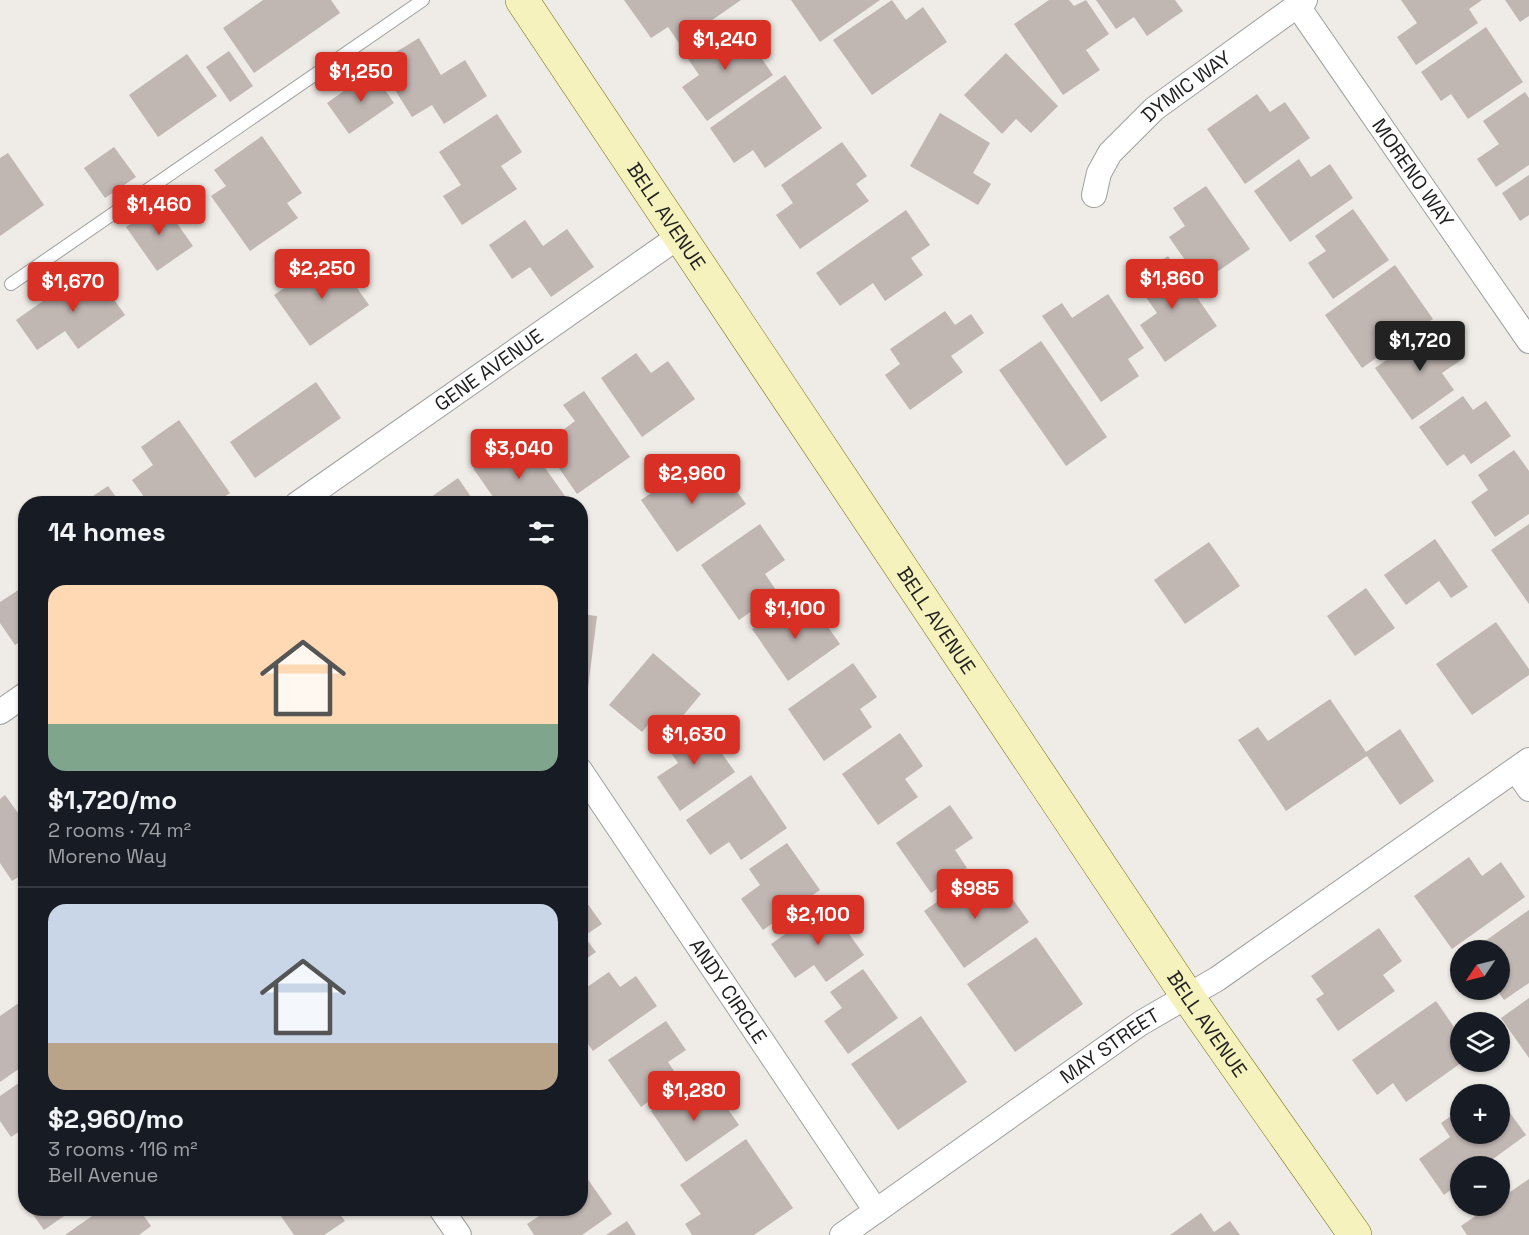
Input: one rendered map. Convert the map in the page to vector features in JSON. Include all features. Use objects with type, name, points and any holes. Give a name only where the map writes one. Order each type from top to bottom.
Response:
[{"type":"main road","name":"BELL AVENUE","points":[[522,0],[1188,997],[1355,1235]]},
{"type":"street","name":"DYMIC WAY","points":[[1094,195],[1099,173],[1110,153],[1154,109],[1301,2]]},
{"type":"street","name":"MORENO WAY","points":[[1301,2],[1521,312],[1529,341]]},
{"type":"street","name":"GENE AVENUE","points":[[308,496],[681,235]]},
{"type":"street","points":[[0,712],[18,700]]},
{"type":"street","name":"MAY STREET","points":[[842,1235],[1141,1023],[1188,997],[1525,773]]},
{"type":"street","name":"ANDY CIRCLE","points":[[588,782],[876,1211]]},
{"type":"street","points":[[446,1216],[459,1235]]},
{"type":"lane","points":[[11,284],[423,0]]},
{"type":"building","points":[[263,0],[331,0],[340,13],[254,73],[223,28]]},
{"type":"building","points":[[624,0],[741,0],[679,43],[668,27],[651,38]]},
{"type":"building","points":[[791,0],[880,0],[820,42]]},
{"type":"building","points":[[892,0],[906,20],[923,7],[947,42],[872,95],[833,40]]},
{"type":"building","points":[[1049,0],[1069,0],[1074,6],[1086,0],[1109,34],[1086,50],[1100,70],[1063,95],[1014,24]]},
{"type":"building","points":[[1096,0],[1175,0],[1183,11],[1147,36],[1134,17],[1116,29]]},
{"type":"building","points":[[1401,0],[1482,0],[1469,9],[1478,23],[1416,65],[1397,37],[1417,23]]},
{"type":"building","points":[[1505,0],[1529,0],[1529,16],[1520,22]]},
{"type":"building","points":[[736,21],[773,75],[707,121],[682,87],[699,75],[686,56]]},
{"type":"building","points":[[1486,27],[1523,82],[1468,119],[1451,94],[1441,101],[1421,72]]},
{"type":"building","points":[[419,38],[441,75],[465,60],[487,96],[444,124],[432,105],[412,117],[378,63]]},
{"type":"building","points":[[229,51],[253,86],[230,102],[206,67]]},
{"type":"building","points":[[1006,53],[1058,106],[1031,133],[1016,119],[1002,134],[964,95]]},
{"type":"building","points":[[187,54],[217,96],[158,137],[129,95]]},
{"type":"building","points":[[372,71],[394,103],[349,134],[327,103]]},
{"type":"building","points":[[785,75],[822,128],[765,168],[753,150],[734,163],[710,128]]},
{"type":"building","points":[[1525,92],[1529,98],[1529,165],[1496,187],[1477,159],[1499,144],[1483,121]]},
{"type":"building","points":[[1257,94],[1270,112],[1285,102],[1310,138],[1245,184],[1207,129]]},
{"type":"building","points":[[940,113],[990,143],[973,173],[991,184],[978,205],[910,166]]},
{"type":"building","points":[[497,114],[522,152],[501,166],[517,189],[462,225],[443,196],[461,185],[439,152]]},
{"type":"building","points":[[262,136],[302,193],[287,203],[298,218],[250,251],[211,196],[226,186],[214,170]]},
{"type":"building","points":[[842,142],[867,176],[856,184],[869,201],[800,249],[776,215],[793,203],[781,185]]},
{"type":"building","points":[[114,147],[136,177],[105,198],[84,168]]},
{"type":"building","points":[[8,153],[44,205],[0,236],[0,158]]},
{"type":"building","points":[[1299,159],[1311,177],[1330,164],[1353,198],[1290,242],[1254,191]]},
{"type":"building","points":[[1529,175],[1529,215],[1520,221],[1502,193]]},
{"type":"building","points":[[1206,186],[1250,249],[1201,283],[1169,237],[1185,226],[1173,208]]},
{"type":"building","points":[[162,202],[193,246],[157,271],[126,227]]},
{"type":"building","points":[[1353,209],[1389,260],[1333,299],[1308,263],[1326,251],[1315,236]]},
{"type":"building","points":[[906,210],[930,245],[911,258],[923,275],[885,301],[873,283],[840,306],[816,273]]},
{"type":"building","points":[[525,220],[543,246],[567,229],[594,267],[551,297],[530,267],[512,279],[489,245]]},
{"type":"building","points":[[333,254],[369,305],[310,346],[274,295]]},
{"type":"building","points":[[1168,256],[1217,326],[1165,362],[1140,325],[1157,313],[1134,280]]},
{"type":"building","points":[[1395,265],[1433,319],[1362,368],[1325,315]]},
{"type":"building","points":[[91,267],[125,315],[78,349],[65,331],[37,350],[16,320]]},
{"type":"building","points":[[1108,294],[1144,348],[1128,359],[1139,376],[1101,402],[1042,316],[1062,303],[1072,318]]},
{"type":"building","points":[[945,311],[955,325],[971,314],[984,333],[951,356],[963,372],[910,410],[885,375],[900,364],[890,349]]},
{"type":"building","points":[[1437,325],[1461,360],[1442,373],[1454,390],[1412,420],[1375,368]]},
{"type":"building","points":[[1041,341],[1107,437],[1066,466],[999,370]]},
{"type":"building","points":[[636,353],[651,373],[668,361],[695,399],[642,437],[601,378]]},
{"type":"building","points":[[316,382],[341,418],[255,478],[230,442]]},
{"type":"building","points":[[584,391],[630,457],[577,494],[543,445],[575,421],[563,405]]},
{"type":"building","points":[[1463,396],[1473,410],[1486,401],[1511,436],[1471,464],[1464,454],[1447,466],[1419,427]]},
{"type":"building","points":[[179,420],[230,493],[226,496],[143,496],[132,480],[153,465],[141,447]]},
{"type":"building","points":[[504,446],[516,464],[534,452],[565,496],[492,496],[473,468]]},
{"type":"building","points":[[1514,450],[1529,471],[1529,514],[1495,537],[1471,502],[1488,490],[1478,475]]},
{"type":"building","points":[[693,463],[705,481],[721,469],[746,504],[677,552],[641,500]]},
{"type":"building","points":[[458,478],[470,496],[432,496]]},
{"type":"building","points":[[108,486],[115,496],[93,496]]},
{"type":"building","points":[[760,524],[785,560],[765,574],[778,593],[739,620],[701,565]]},
{"type":"building","points":[[1529,524],[1529,604],[1491,550]]},
{"type":"building","points":[[1435,539],[1468,587],[1451,598],[1439,581],[1406,605],[1384,575]]},
{"type":"building","points":[[1209,542],[1240,586],[1185,624],[1154,580]]},
{"type":"building","points":[[1366,588],[1395,628],[1355,656],[1327,616]]},
{"type":"building","points":[[18,590],[18,643],[15,645],[0,623],[0,602]]},
{"type":"building","points":[[787,605],[799,622],[816,610],[840,644],[788,681],[752,629]]},
{"type":"building","points":[[588,615],[597,616],[588,688]]},
{"type":"building","points":[[1496,622],[1529,669],[1529,675],[1472,715],[1436,664]]},
{"type":"building","points":[[653,653],[701,694],[672,729],[656,715],[642,732],[609,705]]},
{"type":"building","points":[[853,663],[877,697],[860,709],[872,727],[824,761],[788,709]]},
{"type":"building","points":[[1330,699],[1366,752],[1400,729],[1434,781],[1400,805],[1367,756],[1286,811],[1238,740],[1258,727],[1268,741]]},
{"type":"building","points":[[699,721],[735,772],[680,811],[657,777],[678,763],[665,744]]},
{"type":"building","points":[[900,733],[923,766],[905,779],[918,797],[878,825],[842,774]]},
{"type":"building","points":[[751,775],[787,828],[741,860],[729,842],[710,855],[686,820]]},
{"type":"building","points":[[5,795],[18,813],[18,877],[12,881],[0,863],[0,799]]},
{"type":"building","points":[[950,805],[973,838],[955,850],[967,868],[931,893],[896,843]]},
{"type":"building","points":[[787,843],[820,890],[763,930],[741,899],[760,885],[749,869]]},
{"type":"building","points":[[1469,857],[1482,876],[1501,862],[1525,897],[1465,940],[1450,940],[1450,946],[1414,896]]},
{"type":"building","points":[[972,877],[986,896],[1002,884],[1029,922],[964,968],[924,911]]},
{"type":"building","points":[[588,904],[602,924],[588,933]]},
{"type":"building","points":[[828,904],[864,955],[826,982],[814,965],[795,978],[771,944]]},
{"type":"building","points":[[1529,910],[1529,983],[1510,996],[1510,940],[1487,940]]},
{"type":"building","points":[[1379,928],[1402,961],[1383,975],[1395,991],[1338,1031],[1316,999],[1324,994],[1311,976]]},
{"type":"building","points":[[1036,937],[1083,1004],[1015,1052],[967,984]]},
{"type":"building","points":[[588,941],[596,952],[588,958]]},
{"type":"building","points":[[863,969],[898,1018],[848,1054],[824,1021],[842,1008],[830,992]]},
{"type":"building","points":[[609,972],[620,987],[636,976],[657,1006],[593,1051],[588,1044],[588,986]]},
{"type":"building","points":[[1529,998],[1529,1058],[1510,1031],[1509,1012]]},
{"type":"building","points":[[1436,1001],[1450,1021],[1450,1071],[1406,1102],[1393,1083],[1377,1095],[1352,1060]]},
{"type":"building","points":[[18,1004],[18,1070],[0,1082],[0,1016]]},
{"type":"building","points":[[921,1016],[967,1082],[898,1130],[851,1064]]},
{"type":"building","points":[[666,1021],[686,1050],[668,1062],[680,1080],[641,1107],[608,1060]]},
{"type":"building","points":[[18,1084],[18,1132],[11,1137],[0,1121],[0,1096]]},
{"type":"building","points":[[685,1087],[698,1105],[716,1092],[739,1125],[686,1162],[651,1111]]},
{"type":"building","points":[[1510,1113],[1526,1135],[1497,1156],[1450,1156],[1450,1190],[1444,1195],[1419,1159],[1450,1137],[1450,1144],[1510,1144]]},
{"type":"building","points":[[1450,1117],[1450,1137],[1441,1123]]},
{"type":"building","points":[[746,1139],[793,1208],[754,1235],[692,1235],[685,1224],[701,1214],[680,1185]]},
{"type":"building","points":[[1529,1179],[1529,1235],[1467,1235],[1461,1226],[1476,1216],[1510,1216],[1510,1192]]},
{"type":"building","points":[[588,1180],[612,1214],[582,1235],[534,1235],[527,1224],[539,1216],[588,1216]]},
{"type":"building","points":[[1201,1213],[1214,1232],[1230,1221],[1240,1235],[1170,1235]]},
{"type":"building","points":[[34,1216],[64,1216],[44,1230]]},
{"type":"building","points":[[92,1216],[144,1216],[151,1226],[139,1235],[65,1235]]},
{"type":"building","points":[[281,1216],[341,1216],[345,1221],[324,1235],[294,1235]]},
{"type":"building","points":[[627,1221],[636,1235],[606,1235]]}]
